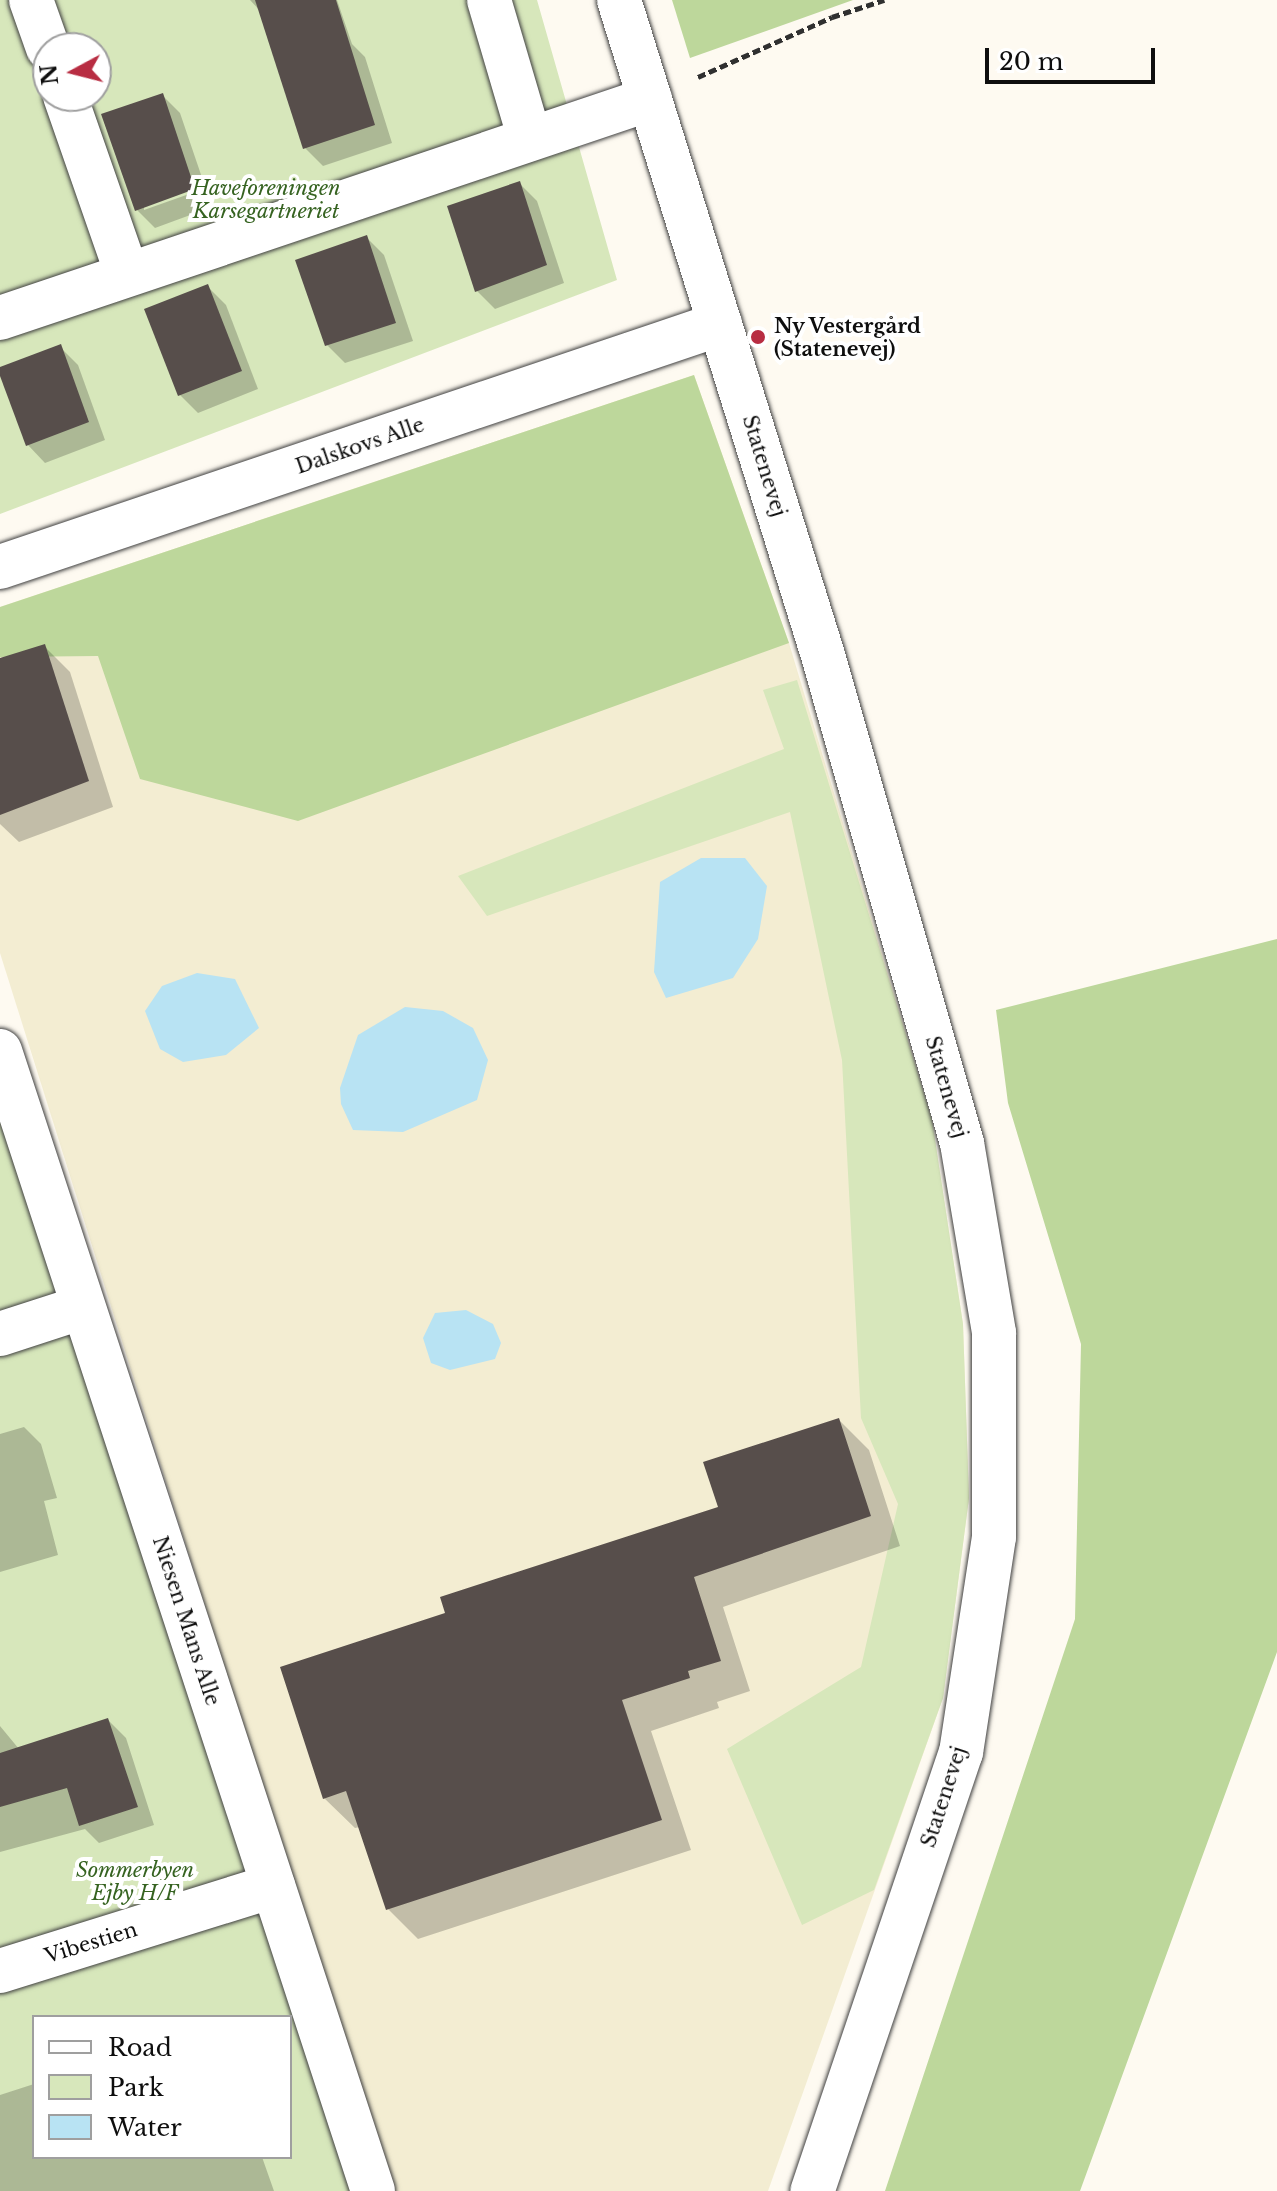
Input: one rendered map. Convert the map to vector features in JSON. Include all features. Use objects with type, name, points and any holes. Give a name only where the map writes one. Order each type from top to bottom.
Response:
[{"type":"street","points":[[31,0],[42,32]]},
{"type":"street","points":[[489,0],[529,136]]},
{"type":"street","name":"Statenevej","points":[[619,0],[822,652],[962,1143],[994,1333],[994,1537],[961,1752],[812,2191]]},
{"type":"street","points":[[0,318],[529,136],[650,99]]},
{"type":"street","points":[[71,112],[127,274]]},
{"type":"street","name":"Dalskovs Alle","points":[[0,567],[720,324]]},
{"type":"street","name":"Niesen Mans Alle","points":[[0,1051],[373,2191]]},
{"type":"street","points":[[0,1334],[83,1307]]},
{"type":"street","name":"Vibestien","points":[[0,1971],[273,1886]]},
{"type":"path","points":[[650,99],[832,17],[884,0]]},
{"type":"shaded area","points":[[694,375],[789,643],[932,1120],[963,1324],[969,1498],[943,1698],[768,2191],[389,2191],[0,953],[0,607]]},
{"type":"green space","name":"Haveforeningen Karsegartneriet","points":[[0,0],[537,0],[617,280],[0,514]]},
{"type":"green space","points":[[672,0],[853,0],[690,58]]},
{"type":"green space","points":[[694,375],[789,643],[298,821],[140,779],[98,656],[0,657],[0,607]]},
{"type":"green space","points":[[797,680],[932,1120],[963,1324],[969,1498],[943,1698],[874,1890],[802,1925],[727,1749],[861,1667],[898,1504],[861,1418],[842,1060],[790,812],[487,916],[458,876],[784,749],[763,690]]},
{"type":"green space","points":[[1277,939],[1277,1652],[1080,2191],[885,2191],[1075,1619],[1081,1344],[1008,1103],[996,1010]]},
{"type":"green space","name":"Sommerbyen Ejby H/F","points":[[0,1080],[382,2191],[0,2191]]},
{"type":"water","points":[[701,858],[745,858],[767,886],[758,939],[733,978],[666,998],[654,972],[660,882]]},
{"type":"water","points":[[197,973],[235,979],[259,1028],[226,1055],[183,1062],[160,1049],[145,1011],[162,986]]},
{"type":"water","points":[[405,1007],[443,1011],[473,1028],[488,1060],[477,1100],[403,1132],[353,1130],[341,1104],[340,1088],[358,1035]]},
{"type":"water","points":[[466,1310],[493,1324],[501,1343],[495,1359],[450,1370],[431,1363],[423,1338],[435,1313]]},
{"type":"building","points":[[255,0],[336,0],[375,125],[303,149]]},
{"type":"building","points":[[163,93],[195,189],[135,211],[101,114]]},
{"type":"building","points":[[520,181],[547,265],[475,292],[447,206]]},
{"type":"building","points":[[367,235],[396,323],[325,346],[295,260]]},
{"type":"building","points":[[208,284],[242,371],[178,396],[144,309]]},
{"type":"building","points":[[61,344],[89,422],[26,446],[0,376],[0,367]]},
{"type":"building","points":[[45,644],[89,781],[0,815],[0,658]]},
{"type":"building","points":[[839,1418],[871,1516],[694,1577],[721,1661],[688,1671],[690,1678],[622,1700],[662,1820],[386,1910],[346,1791],[323,1799],[280,1667],[445,1613],[440,1597],[718,1507],[703,1462]]},
{"type":"building","points":[[108,1718],[138,1807],[79,1826],[67,1788],[0,1807],[0,1753]]},
{"type":"place","name":"Ny Vestergård (Statenevej)","points":[[758,337]]}]
